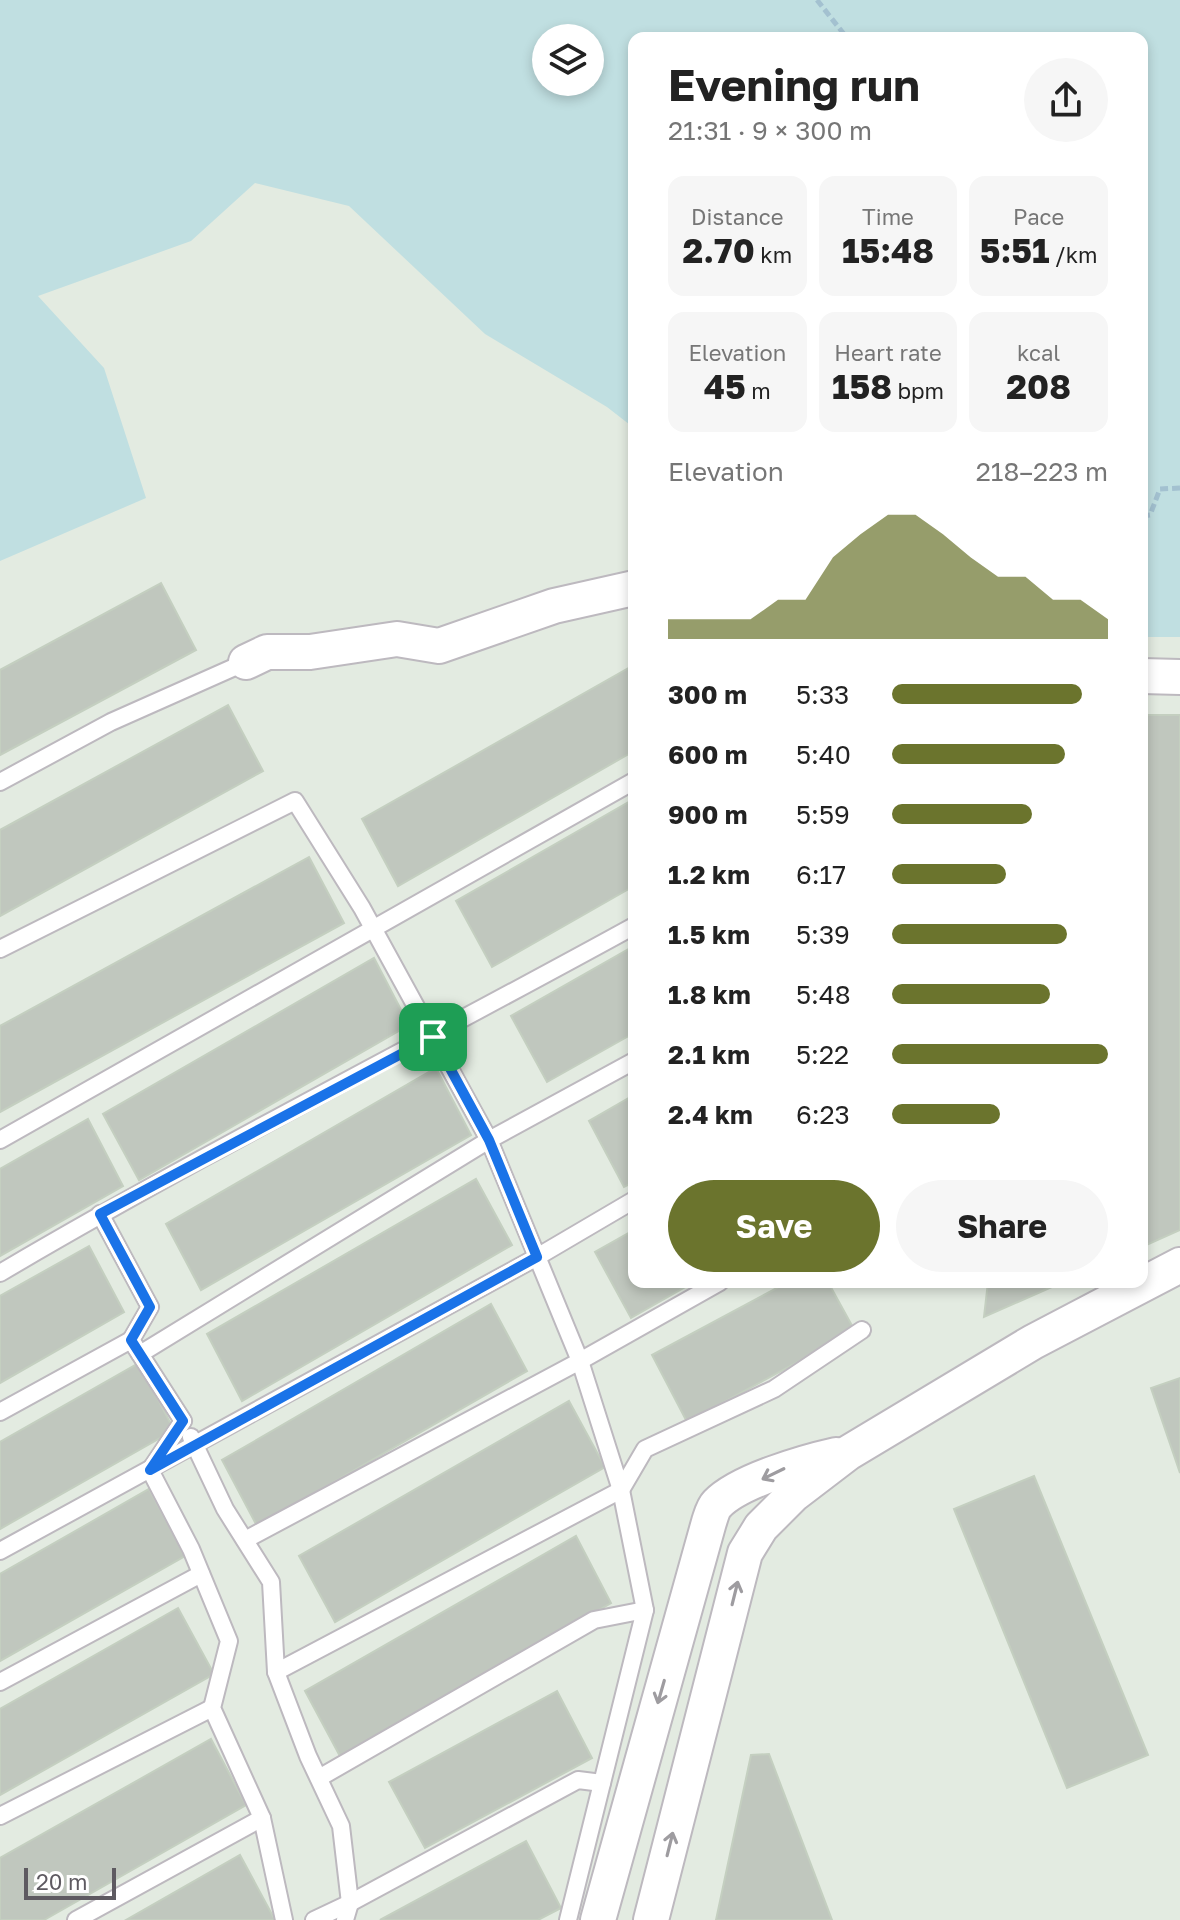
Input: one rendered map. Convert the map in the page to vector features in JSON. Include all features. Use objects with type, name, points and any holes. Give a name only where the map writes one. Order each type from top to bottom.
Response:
[{"type":"street","points":[[246,662],[267,652],[310,652],[397,639],[439,646],[554,606],[628,589]]},
{"type":"street","points":[[1148,676],[1180,677]]},
{"type":"street","points":[[1148,1282],[1180,1265]]},
{"type":"street","points":[[651,1920],[745,1553],[761,1527],[793,1495],[848,1453],[1033,1342],[1136,1288]]},
{"type":"street","points":[[598,1920],[716,1505],[790,1466],[848,1453]]},
{"type":"lane","points":[[0,782],[111,722],[246,662]]},
{"type":"lane","points":[[0,1140],[628,784]]},
{"type":"lane","points":[[0,949],[295,801],[373,927],[489,1140],[580,1361],[621,1490],[645,1610],[568,1920]]},
{"type":"lane","points":[[0,1273],[100,1214],[628,929]]},
{"type":"lane","points":[[0,1412],[136,1347],[489,1140],[628,1064]]},
{"type":"lane","points":[[0,1551],[537,1257],[628,1204]]},
{"type":"lane","points":[[100,1214],[150,1307],[136,1347]]},
{"type":"lane","points":[[245,1540],[580,1361],[709,1288]]},
{"type":"lane","points":[[276,1672],[621,1490],[645,1449],[774,1389],[862,1330]]},
{"type":"lane","points":[[136,1347],[183,1421],[225,1509],[271,1582],[276,1672],[341,1826],[348,1912]]},
{"type":"lane","points":[[150,1470],[183,1421]]},
{"type":"lane","points":[[150,1470],[201,1574],[229,1641],[212,1708],[262,1818],[284,1920]]},
{"type":"lane","points":[[0,1682],[201,1574]]},
{"type":"lane","points":[[319,1778],[594,1620],[645,1610]]},
{"type":"lane","points":[[0,1816],[212,1708]]},
{"type":"lane","points":[[314,1920],[348,1912],[578,1780],[602,1783]]},
{"type":"lane","points":[[76,1920],[262,1818]]},
{"type":"path","points":[[817,0],[842,32]]},
{"type":"path","points":[[1148,515],[1160,489],[1180,488]]},
{"type":"shaded area","points":[[0,0],[1180,0],[1180,637],[1148,637],[1148,32],[628,32],[628,423],[607,407],[485,334],[349,206],[255,183],[191,241],[38,296],[104,368],[146,498],[0,561]]},
{"type":"building","points":[[161,583],[196,650],[0,755],[0,670]]},
{"type":"building","points":[[628,668],[628,754],[398,886],[362,819]]},
{"type":"building","points":[[228,705],[263,771],[0,916],[0,830]]},
{"type":"building","points":[[1148,715],[1180,715],[1180,1230],[1148,1244]]},
{"type":"building","points":[[628,802],[628,889],[492,967],[456,901]]},
{"type":"building","points":[[309,857],[344,923],[0,1112],[0,1026]]},
{"type":"building","points":[[628,949],[628,1036],[547,1082],[511,1016]]},
{"type":"building","points":[[374,958],[409,1025],[139,1180],[103,1114]]},
{"type":"building","points":[[436,1068],[471,1135],[201,1290],[166,1224]]},
{"type":"building","points":[[628,1098],[628,1185],[624,1187],[589,1121]]},
{"type":"building","points":[[88,1119],[123,1186],[0,1256],[0,1169]]},
{"type":"building","points":[[476,1179],[512,1245],[242,1401],[207,1334]]},
{"type":"building","points":[[628,1233],[628,1288],[684,1288],[631,1318],[595,1252]]},
{"type":"building","points":[[89,1246],[124,1312],[0,1383],[0,1296]]},
{"type":"building","points":[[777,1288],[831,1288],[855,1331],[687,1422],[652,1355]]},
{"type":"building","points":[[987,1288],[1049,1288],[984,1317]]},
{"type":"building","points":[[491,1304],[527,1371],[257,1526],[222,1460]]},
{"type":"building","points":[[139,1363],[174,1430],[0,1529],[0,1442]]},
{"type":"building","points":[[1180,1378],[1180,1473],[1151,1388]]},
{"type":"building","points":[[569,1401],[605,1467],[335,1622],[299,1556]]},
{"type":"building","points":[[1034,1476],[1148,1755],[1067,1788],[954,1509]]},
{"type":"building","points":[[149,1489],[185,1556],[0,1661],[0,1574]]},
{"type":"building","points":[[576,1536],[611,1603],[341,1758],[305,1691]]},
{"type":"building","points":[[178,1608],[214,1674],[0,1795],[0,1709]]},
{"type":"building","points":[[557,1691],[592,1758],[425,1848],[389,1782]]},
{"type":"building","points":[[211,1739],[246,1805],[44,1920],[0,1920],[0,1858]]},
{"type":"building","points":[[769,1754],[832,1920],[716,1920],[751,1755]]},
{"type":"building","points":[[526,1841],[561,1908],[538,1920],[380,1920]]},
{"type":"building","points":[[240,1855],[275,1920],[126,1920]]},
{"type":"route","points":[[433,1037],[489,1140],[537,1257],[150,1470],[183,1421],[131,1340],[150,1307],[100,1214],[433,1037]]}]
